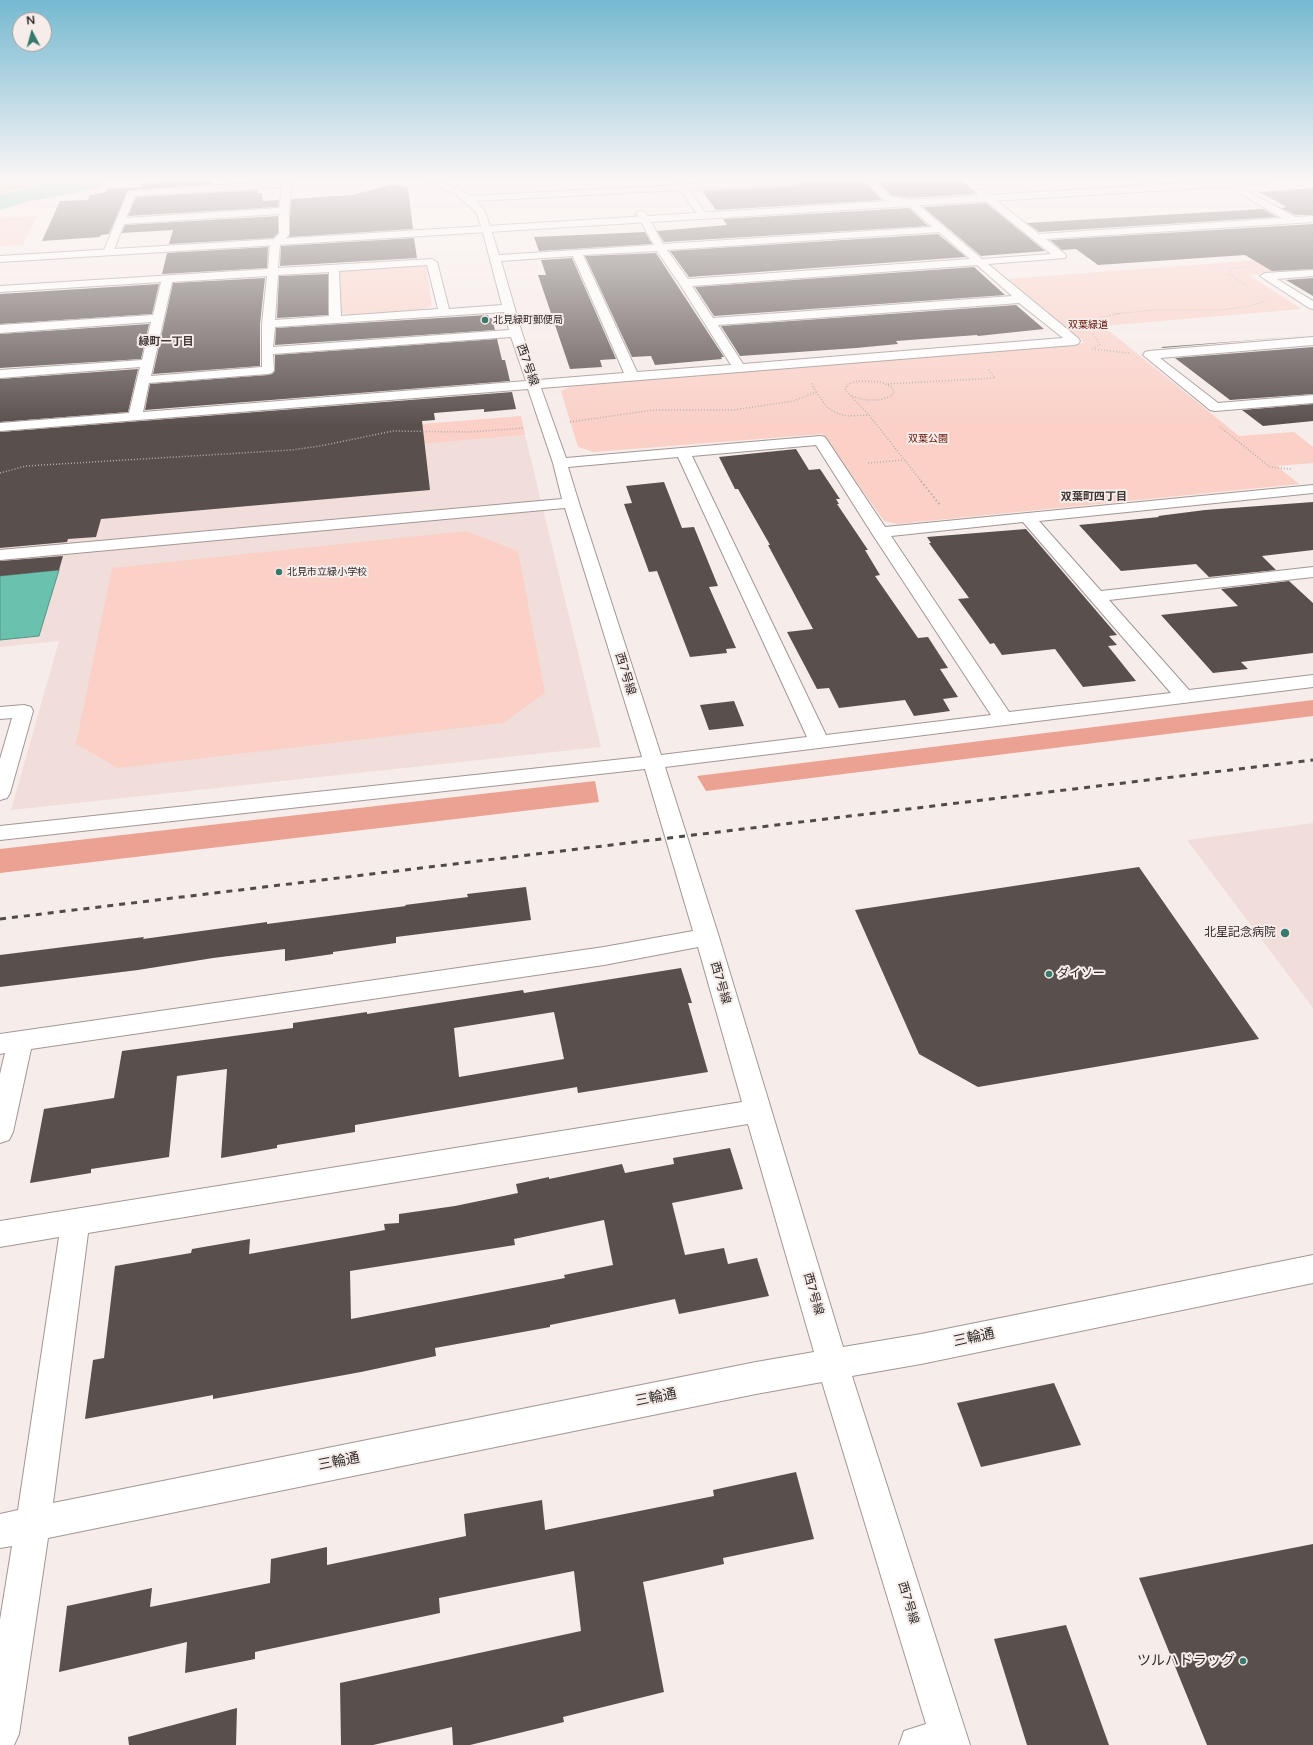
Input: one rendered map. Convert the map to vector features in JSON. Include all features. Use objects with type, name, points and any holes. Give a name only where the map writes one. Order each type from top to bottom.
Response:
[{"type":"street","points":[[143,380],[268,370],[268,324],[273,262]]},
{"type":"street","points":[[0,289],[425,262]]},
{"type":"street","points":[[432,262],[444,312]]},
{"type":"street","name":"西7号線","points":[[497,262],[516,333],[560,463],[707,937],[833,1365],[940,1742]]},
{"type":"street","points":[[581,262],[632,376]]},
{"type":"street","points":[[671,262],[738,368]]},
{"type":"street","points":[[685,283],[973,262]]},
{"type":"street","points":[[0,427],[1074,341],[980,262]]},
{"type":"street","points":[[334,268],[335,320]]},
{"type":"street","points":[[1313,273],[1265,276],[1313,306]]},
{"type":"street","points":[[135,416],[167,279]]},
{"type":"street","points":[[710,322],[1022,299]]},
{"type":"street","points":[[268,324],[509,308]]},
{"type":"street","points":[[0,329],[157,318]]},
{"type":"street","points":[[267,351],[516,333]]},
{"type":"street","points":[[1313,341],[1149,355],[1215,407],[1313,399]]},
{"type":"street","points":[[0,374],[147,363]]},
{"type":"street","points":[[560,463],[820,440],[879,532],[1004,720]]},
{"type":"street","points":[[683,452],[819,741]]},
{"type":"street","points":[[879,532],[1313,489]]},
{"type":"street","points":[[0,555],[571,502]]},
{"type":"street","points":[[1027,517],[1185,697]]},
{"type":"street","points":[[1097,596],[1313,572]]},
{"type":"street","points":[[0,833],[652,762],[1313,681]]},
{"type":"street","points":[[0,713],[24,711],[0,793]]},
{"type":"street","points":[[0,1132],[10,1043],[604,956],[707,937]]},
{"type":"street","points":[[0,1234],[758,1111]]},
{"type":"street","points":[[0,1734],[33,1524],[75,1223]]},
{"type":"street","name":"三輪通","points":[[0,1531],[749,1380],[929,1347],[1313,1269]]},
{"type":"path","points":[[956,525],[869,415],[845,390],[846,387],[853,382],[867,380],[888,384],[995,378],[986,367]]},
{"type":"path","points":[[852,396],[865,400],[887,398],[891,396],[894,390],[888,384]]},
{"type":"path","points":[[816,392],[827,407],[836,413],[847,416],[869,415]]},
{"type":"path","points":[[0,473],[26,466],[122,458],[291,450],[320,446],[393,431],[469,432],[529,427]]},
{"type":"path","points":[[868,463],[904,460]]},
{"type":"shaded area","name":"北見市立緑小学校","points":[[525,435],[601,747],[11,810],[59,641],[0,647],[0,503],[10,480]]},
{"type":"shaded area","points":[[59,570],[39,636],[0,640],[0,576]]},
{"type":"shaded area","points":[[1313,700],[1313,716],[706,791],[697,776]]},
{"type":"shaded area","points":[[595,781],[599,802],[0,873],[0,849]]},
{"type":"shaded area","name":"北星記念病院","points":[[1313,823],[1313,1008],[1187,840]]},
{"type":"green space","name":"双葉公園","points":[[1227,262],[1313,262],[1313,270],[1249,275],[1302,309],[1103,326],[1239,436],[1294,432],[1313,447],[1313,463],[1277,466],[1299,484],[897,524],[884,521],[822,434],[594,452],[578,447],[561,391],[572,386],[1085,343],[1007,279]]},
{"type":"green space","points":[[418,265],[426,267],[432,306],[420,310],[347,315],[339,312],[337,272],[346,269]]},
{"type":"green space","points":[[521,416],[525,435],[11,480],[35,455]]},
{"type":"green space","points":[[466,531],[518,551],[545,693],[503,723],[118,768],[76,744],[112,568]]},
{"type":"building","points":[[165,262],[267,262],[267,268],[162,274]]},
{"type":"building","points":[[280,262],[341,262],[280,266]]},
{"type":"building","points":[[542,262],[574,262],[616,359],[600,360],[602,367],[570,369],[538,275],[546,275]]},
{"type":"building","points":[[588,262],[662,262],[724,357],[721,357],[722,359],[655,365],[651,356],[632,357]]},
{"type":"building","points":[[678,262],[891,262],[689,277]]},
{"type":"building","points":[[1094,262],[1136,262],[1098,265]]},
{"type":"building","points":[[1258,262],[1313,262],[1313,269],[1272,271]]},
{"type":"building","points":[[974,267],[1005,295],[714,316],[695,287]]},
{"type":"building","points":[[328,274],[328,315],[277,318],[279,276]]},
{"type":"building","points":[[265,278],[260,324],[260,366],[153,374],[173,283]]},
{"type":"building","points":[[1313,278],[1313,296],[1286,280]]},
{"type":"building","points":[[159,284],[152,314],[0,324],[0,294]]},
{"type":"building","points":[[1016,305],[1044,329],[978,336],[896,341],[898,344],[856,348],[740,356],[721,326]]},
{"type":"building","points":[[488,315],[489,318],[492,318],[495,330],[275,345],[276,328]]},
{"type":"building","points":[[149,324],[141,359],[0,368],[0,334]]},
{"type":"building","points":[[1313,335],[1163,348],[1161,347],[1241,341]]},
{"type":"building","points":[[497,339],[502,360],[505,360],[510,381],[145,410],[150,384],[268,375],[275,371],[275,355]]},
{"type":"building","points":[[1313,347],[1313,394],[1230,400],[1175,358]]},
{"type":"building","points":[[138,369],[128,412],[0,422],[0,379]]},
{"type":"building","points":[[512,392],[516,409],[484,412],[484,409],[434,413],[435,420],[422,421],[430,490],[101,519],[96,537],[68,539],[67,542],[0,548],[0,432]]},
{"type":"building","points":[[1313,404],[1313,421],[1263,426],[1242,410]]},
{"type":"building","points":[[796,449],[809,470],[820,469],[840,499],[836,499],[839,504],[837,504],[868,550],[865,550],[880,575],[875,576],[918,638],[928,637],[948,668],[940,669],[958,697],[943,699],[950,711],[914,716],[905,700],[839,708],[829,688],[817,689],[787,632],[813,629],[768,545],[770,545],[738,489],[735,489],[719,457]]},
{"type":"building","points":[[664,482],[682,528],[694,527],[718,586],[709,587],[736,648],[726,649],[727,653],[690,657],[657,571],[649,572],[624,504],[632,503],[626,486]]},
{"type":"building","points":[[1313,502],[1313,550],[1262,556],[1276,570],[1209,577],[1196,564],[1121,571],[1079,525],[1159,517],[1158,516],[1205,510]]},
{"type":"building","points":[[1026,529],[1117,635],[1109,636],[1117,645],[1108,646],[1136,681],[1083,687],[1055,649],[1002,655],[994,643],[990,644],[958,599],[969,598],[929,543],[931,543],[927,537]]},
{"type":"building","points":[[63,556],[59,570],[0,576],[0,561]]},
{"type":"building","points":[[1289,581],[1313,603],[1313,653],[1241,662],[1248,669],[1213,673],[1161,615],[1238,606],[1221,589]]},
{"type":"building","points":[[734,701],[744,726],[709,730],[700,705]]},
{"type":"building","name":"ダイソー","points":[[1139,867],[1259,1039],[978,1087],[919,1054],[855,910]]},
{"type":"building","points":[[526,887],[531,920],[396,937],[396,943],[333,952],[333,954],[285,961],[285,949],[213,958],[138,970],[0,987],[0,955],[144,937],[143,939],[267,922],[267,924],[406,906],[405,905],[468,897],[467,894]]},
{"type":"building","points":[[681,968],[692,1003],[688,1003],[708,1072],[578,1093],[577,1087],[355,1125],[355,1132],[277,1145],[277,1148],[221,1158],[227,1069],[177,1076],[169,1157],[91,1169],[91,1173],[30,1183],[44,1109],[114,1098],[122,1051],[293,1028],[293,1023],[367,1012],[367,1014],[523,990],[524,993]],"holes":[[[554,1012],[564,1059],[459,1077],[454,1028]]]},
{"type":"building","points":[[730,1148],[743,1189],[672,1203],[685,1255],[724,1248],[728,1264],[757,1258],[769,1296],[679,1314],[675,1299],[550,1325],[550,1327],[435,1348],[436,1356],[361,1372],[213,1399],[213,1395],[85,1419],[93,1360],[104,1358],[115,1266],[191,1253],[192,1249],[250,1239],[249,1254],[385,1230],[384,1224],[399,1223],[399,1214],[455,1206],[518,1193],[516,1184],[549,1177],[549,1179],[622,1164],[625,1173],[674,1164],[673,1158]],"holes":[[[604,1220],[613,1265],[564,1275],[565,1278],[351,1319],[350,1271],[515,1245],[514,1239]]]},
{"type":"building","points":[[1054,1383],[1081,1445],[981,1467],[957,1403]]},
{"type":"building","points":[[796,1472],[814,1539],[723,1558],[724,1564],[643,1582],[664,1692],[563,1717],[564,1722],[470,1745],[453,1745],[452,1727],[373,1745],[341,1745],[340,1683],[581,1631],[574,1571],[439,1598],[440,1613],[255,1652],[255,1659],[185,1673],[187,1642],[59,1672],[67,1606],[152,1588],[150,1607],[270,1583],[271,1559],[327,1547],[327,1565],[466,1536],[464,1514],[542,1500],[545,1530],[714,1496],[713,1490]]},
{"type":"building","name":"ツルハドラッグ","points":[[1313,1544],[1313,1745],[1207,1745],[1139,1578]]},
{"type":"building","points":[[1066,1625],[1109,1745],[1027,1745],[994,1639]]},
{"type":"building","points":[[237,1708],[236,1745],[129,1745],[128,1737]]},
{"type":"railway","points":[[0,919],[1313,760]]},
{"type":"place","name":"北見緑町郵便局","points":[[485,320]]},
{"type":"place","name":"北見市立緑小学校","points":[[279,572]]},
{"type":"place","name":"北星記念病院","points":[[1285,933]]},
{"type":"place","name":"ダイソー","points":[[1049,974]]},
{"type":"place","name":"ツルハドラッグ","points":[[1243,1661]]},
{"type":"district","name":"緑町一丁目","points":[[166,342]]},
{"type":"district","name":"双葉町四丁目","points":[[1094,497]]},
{"type":"park label","name":"双葉緑道","points":[[1088,325]]}]
